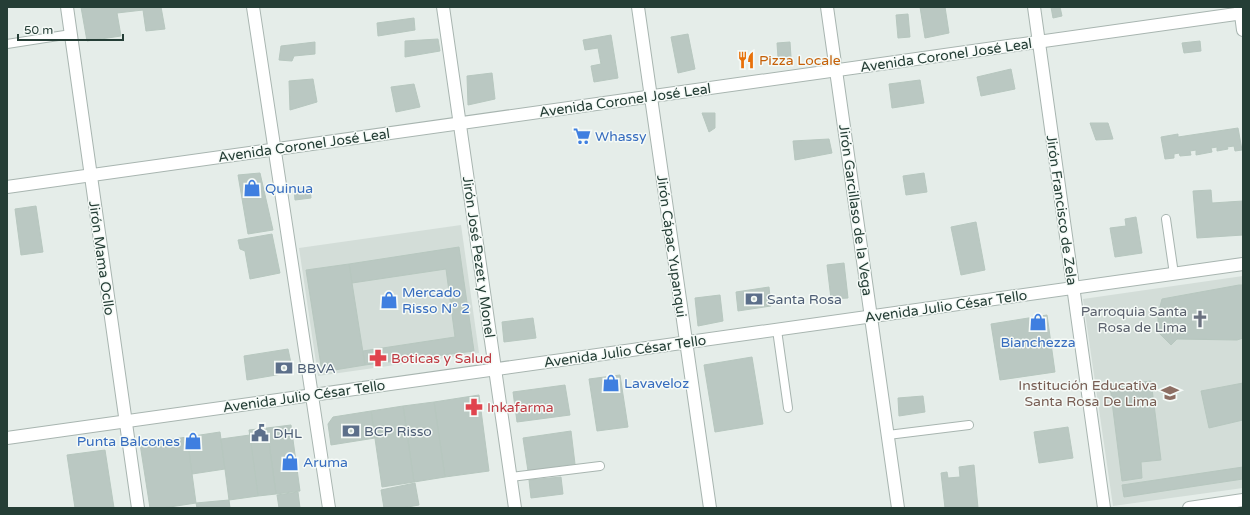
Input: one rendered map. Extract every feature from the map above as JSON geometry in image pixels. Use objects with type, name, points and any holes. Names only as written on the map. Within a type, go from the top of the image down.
[{"type":"street","name":"Jirón Mama Ocllo","points":[[67,7],[138,508]]},
{"type":"street","points":[[253,7],[329,508]]},
{"type":"street","name":"Jirón José Pezet y Monel","points":[[443,7],[515,508]]},
{"type":"street","name":"Jirón Cápac Yupanqui","points":[[638,7],[710,508]]},
{"type":"street","name":"Jirón Garcillaso de la Vega","points":[[827,7],[898,508]]},
{"type":"street","name":"Jirón Francisco de Zela","points":[[1034,7],[1104,508]]},
{"type":"street","points":[[1241,11],[1243,30]]},
{"type":"street","name":"Avenida Coronel José Leal","points":[[7,187],[1038,42],[1241,11]]},
{"type":"street","name":"Avenida Julio César Tello","points":[[7,438],[1243,264]]},
{"type":"street","points":[[1189,508],[1243,500]]},
{"type":"lane","points":[[7,44],[71,34]]},
{"type":"lane","points":[[1166,219],[1174,274]]},
{"type":"lane","points":[[777,330],[788,408]]},
{"type":"lane","points":[[888,436],[969,424]]},
{"type":"lane","points":[[511,477],[600,466]]},
{"type":"shaded area","name":"Mercado Risso N° 2","points":[[461,225],[479,353],[318,376],[299,248]]},
{"type":"shaded area","name":"Institución Educativa Santa Rosa De Lima","points":[[1243,276],[1243,488],[1113,506],[1083,299]]},
{"type":"building","points":[[81,7],[161,7],[165,29],[146,31],[143,10],[117,13],[121,36],[87,41]]},
{"type":"building","points":[[920,7],[945,7],[949,33],[925,38]]},
{"type":"building","points":[[1051,7],[1060,7],[1062,16],[1053,18]]},
{"type":"building","points":[[908,14],[910,37],[898,38],[896,15]]},
{"type":"building","points":[[414,18],[415,30],[378,36],[377,23]]},
{"type":"building","points":[[688,34],[695,69],[678,73],[671,37]]},
{"type":"building","points":[[611,35],[618,78],[594,82],[591,66],[601,64],[598,48],[585,50],[583,40]]},
{"type":"building","points":[[438,39],[440,51],[405,57],[405,41]]},
{"type":"building","points":[[1200,41],[1201,51],[1184,53],[1182,43]]},
{"type":"building","points":[[315,42],[315,54],[294,56],[292,61],[279,60],[281,46]]},
{"type":"building","points":[[790,42],[791,57],[778,58],[777,43]]},
{"type":"building","points":[[1011,69],[1015,89],[981,96],[977,77]]},
{"type":"building","points":[[492,73],[495,99],[468,105],[467,76]]},
{"type":"building","points":[[313,79],[317,102],[290,110],[289,81]]},
{"type":"building","points":[[920,80],[924,103],[892,108],[889,84]]},
{"type":"building","points":[[414,84],[420,107],[396,112],[391,87]]},
{"type":"building","points":[[702,113],[715,113],[715,128],[709,132]]},
{"type":"building","points":[[1090,123],[1108,123],[1113,139],[1096,140]]},
{"type":"building","points":[[1238,128],[1242,150],[1235,151],[1234,146],[1217,151],[1217,147],[1211,148],[1212,152],[1196,155],[1196,150],[1190,151],[1191,155],[1180,156],[1179,153],[1174,154],[1174,158],[1165,159],[1161,137],[1178,134],[1178,137]]},
{"type":"building","points":[[829,139],[832,153],[795,160],[793,141]]},
{"type":"building","points":[[260,173],[273,230],[248,234],[238,175]]},
{"type":"building","points":[[924,173],[927,192],[906,195],[903,176]]},
{"type":"building","points":[[310,186],[311,198],[295,200],[294,188]]},
{"type":"building","points":[[1211,190],[1212,203],[1243,201],[1243,235],[1197,238],[1193,191]]},
{"type":"building","points":[[36,206],[43,252],[21,255],[15,209]]},
{"type":"building","points":[[1136,217],[1142,253],[1115,257],[1110,228],[1126,226],[1125,219]]},
{"type":"building","points":[[976,222],[985,270],[961,275],[951,227]]},
{"type":"building","points":[[272,234],[280,273],[250,279],[245,251],[240,249],[238,240]]},
{"type":"building","points":[[459,247],[474,351],[365,365],[363,351],[455,337],[446,269],[352,283],[349,264]]},
{"type":"building","points":[[844,263],[848,298],[831,299],[827,265]]},
{"type":"building","points":[[349,264],[365,365],[322,372],[306,270]]},
{"type":"building","name":"Parroquia Santa Rosa de Lima","points":[[1243,285],[1243,338],[1237,340],[1177,339],[1171,345],[1158,332],[1158,314],[1162,299]]},
{"type":"building","name":"Santa Rosa","points":[[769,287],[771,306],[738,311],[736,292]]},
{"type":"building","points":[[720,295],[723,321],[698,326],[695,298]]},
{"type":"building","points":[[1047,315],[1055,372],[1000,380],[991,324]]},
{"type":"building","points":[[533,318],[536,338],[504,342],[502,322]]},
{"type":"building","points":[[288,349],[292,368],[288,373],[247,380],[244,356]]},
{"type":"building","points":[[752,357],[763,424],[715,432],[704,365]]},
{"type":"building","points":[[620,375],[628,427],[597,431],[589,379]]},
{"type":"building","points":[[1151,381],[1161,460],[1141,462],[1142,478],[1122,481],[1110,386]]},
{"type":"building","points":[[1243,383],[1243,420],[1209,428],[1201,391]]},
{"type":"building","points":[[565,385],[570,415],[517,422],[513,392]]},
{"type":"building","points":[[479,395],[489,471],[445,477],[434,402]]},
{"type":"building","points":[[923,396],[925,412],[899,416],[898,398]]},
{"type":"building","points":[[434,402],[445,477],[414,482],[403,406]]},
{"type":"building","points":[[403,406],[414,482],[382,487],[371,411]]},
{"type":"building","name":"BCP Risso","points":[[371,411],[375,438],[331,445],[328,424],[333,417]]},
{"type":"building","points":[[291,425],[300,491],[276,494],[267,428]]},
{"type":"building","points":[[1068,427],[1073,458],[1039,463],[1034,432]]},
{"type":"building","points":[[267,428],[276,494],[258,496],[249,430]]},
{"type":"building","points":[[571,431],[575,464],[528,471],[523,438]]},
{"type":"building","points":[[220,432],[225,469],[192,474],[187,437]]},
{"type":"building","points":[[250,435],[258,496],[229,500],[221,439]]},
{"type":"building","points":[[187,437],[196,503],[163,508],[150,508],[140,444]]},
{"type":"building","points":[[105,450],[114,508],[75,508],[67,455]]},
{"type":"building","points":[[974,465],[978,508],[945,508],[941,473],[947,472],[948,478],[960,477],[959,467]]},
{"type":"building","points":[[1243,467],[1243,479],[1124,497],[1122,485]]},
{"type":"building","points":[[561,477],[563,494],[531,498],[529,480]]},
{"type":"building","points":[[415,483],[419,505],[402,508],[384,508],[381,490]]},
{"type":"building","points":[[298,492],[300,508],[279,508],[277,495]]},
{"type":"building","points":[[229,500],[230,508],[197,508],[196,503]]},
{"type":"place","name":"Pizza Locale","points":[[746,60]]},
{"type":"place","name":"Whassy","points":[[582,136]]},
{"type":"place","name":"Quinua","points":[[252,188]]},
{"type":"place","name":"Santa Rosa","points":[[754,299]]},
{"type":"place","name":"Mercado Risso N° 2","points":[[389,300]]},
{"type":"place","name":"Parroquia Santa Rosa de Lima","points":[[1200,319]]},
{"type":"place","name":"Bianchezza","points":[[1038,322]]},
{"type":"place","name":"Boticas y Salud","points":[[378,358]]},
{"type":"place","name":"BBVA","points":[[284,368]]},
{"type":"place","name":"Lavaveloz","points":[[611,383]]},
{"type":"place","name":"Institución Educativa Santa Rosa De Lima","points":[[1170,393]]},
{"type":"place","name":"Inkafarma","points":[[474,407]]},
{"type":"place","name":"BCP Risso","points":[[351,431]]},
{"type":"place","name":"DHL","points":[[260,433]]},
{"type":"place","name":"Punta Balcones","points":[[193,441]]},
{"type":"place","name":"Aruma","points":[[290,462]]}]
